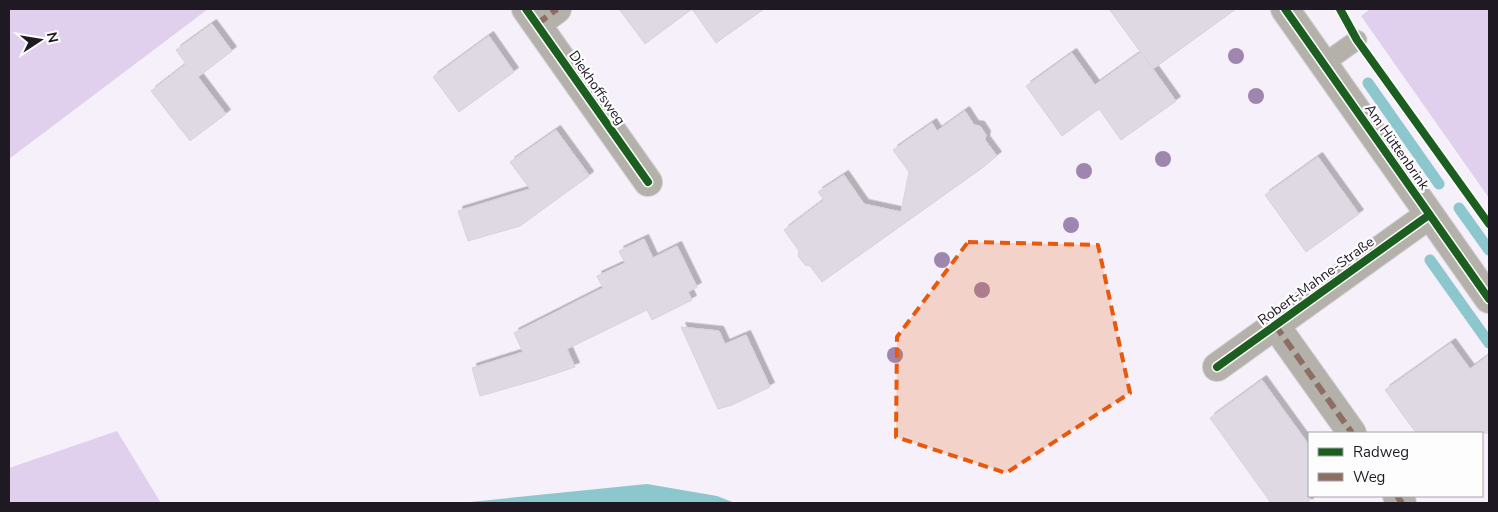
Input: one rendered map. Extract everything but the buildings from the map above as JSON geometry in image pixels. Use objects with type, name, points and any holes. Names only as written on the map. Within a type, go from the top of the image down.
[{"type":"street","name":"Am Hüttenbrink","points":[[1284,9],[1489,299]]},
{"type":"street","name":"Diekhoffsweg","points":[[540,14],[648,182]]},
{"type":"street","name":"Robert-Mahne-Straße","points":[[1217,367],[1429,215]]},
{"type":"street","name":"Robert-Mahne-Straße","points":[[1275,325],[1351,432]]},
{"type":"lane","points":[[1323,64],[1357,40]]},
{"type":"highlighted area","points":[[968,242],[1098,245],[1130,393],[1006,473],[896,437],[897,337]]},
{"type":"shaded area","points":[[9,9],[208,9],[9,159]]},
{"type":"shaded area","points":[[1370,9],[1489,9],[1489,198],[1361,16]]},
{"type":"shaded area","points":[[117,431],[161,503],[9,503],[9,468]]},
{"type":"water","points":[[647,484],[717,496],[735,503],[460,503]]},
{"type":"waterway","points":[[1368,83],[1439,184]]},
{"type":"waterway","points":[[1459,208],[1489,250]]},
{"type":"waterway","points":[[1430,260],[1489,343]]},
{"type":"marked path","points":[[537,24],[557,9]]},
{"type":"marked path","points":[[1275,325],[1351,432]]},
{"type":"marked path","points":[[1398,497],[1402,503]]},
{"type":"cycle path","points":[[526,9],[648,182]]},
{"type":"cycle path","points":[[1285,9],[1489,299]]},
{"type":"cycle path","points":[[1340,9],[1357,40],[1489,224]]},
{"type":"cycle path","points":[[1217,367],[1429,215]]}]
